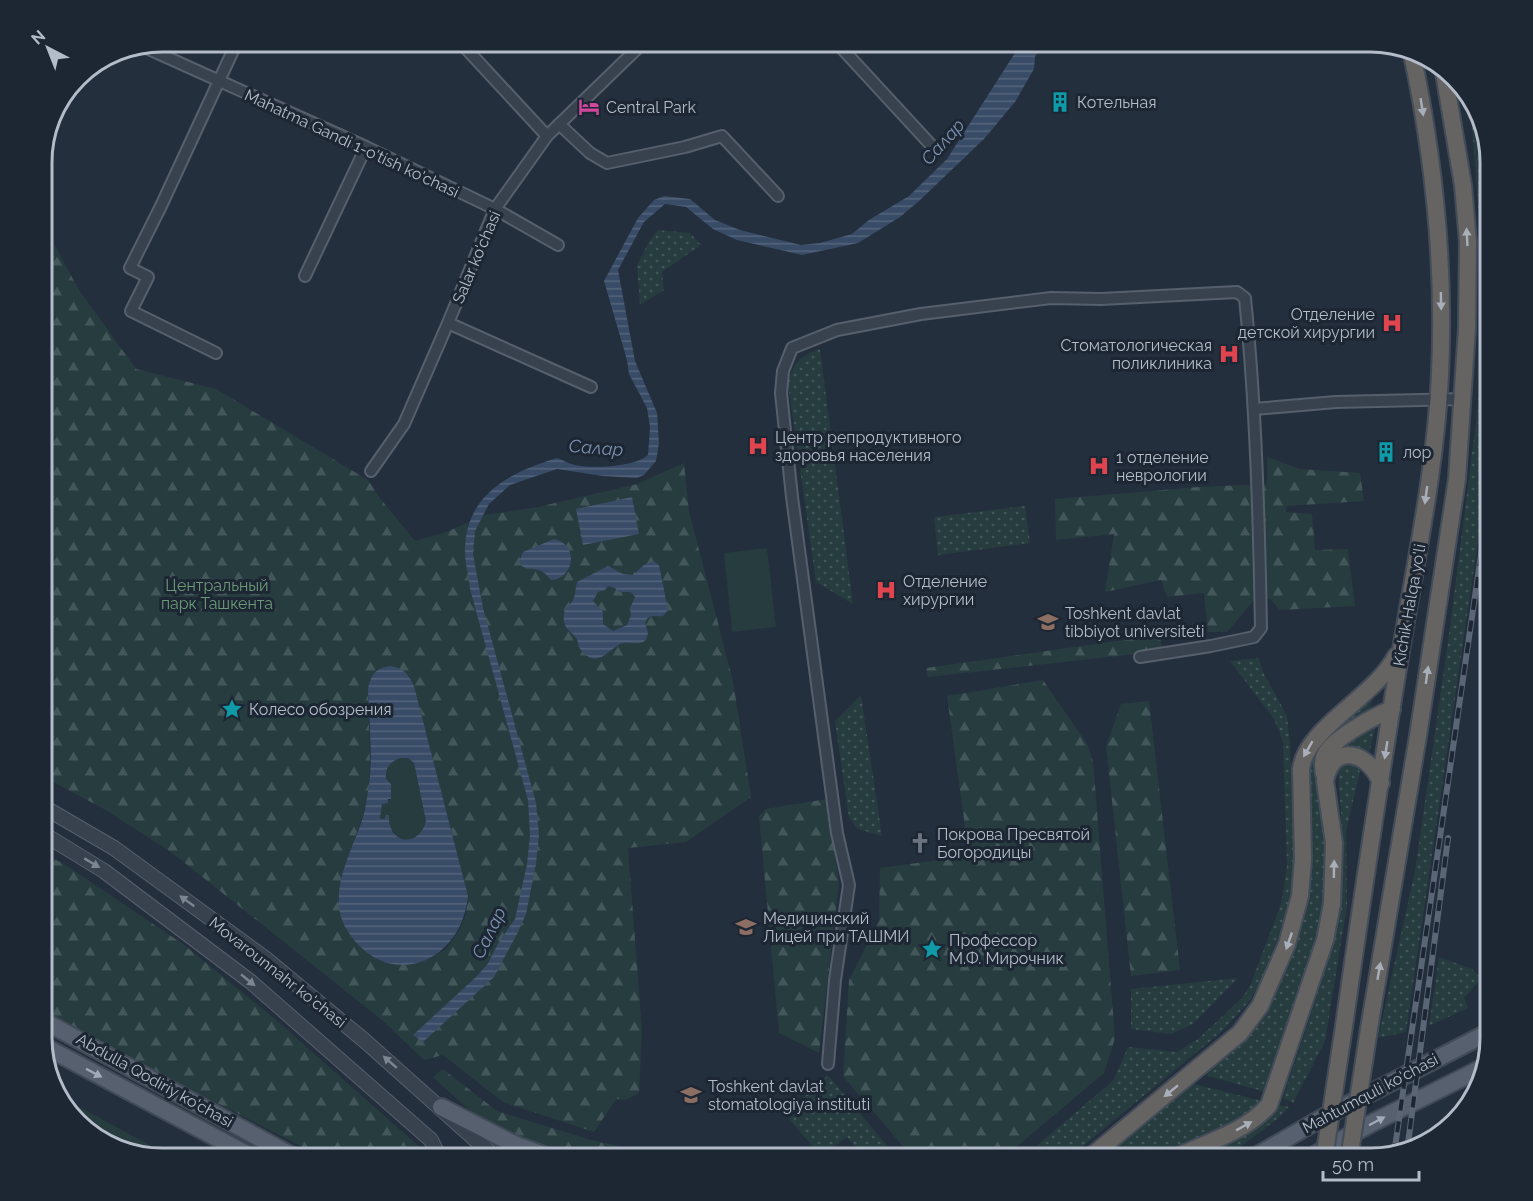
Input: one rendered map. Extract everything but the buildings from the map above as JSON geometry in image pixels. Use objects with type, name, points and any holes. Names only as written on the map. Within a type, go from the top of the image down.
[{"type":"highway","name":"Kichik Halqa yo'li","points":[[1326,1148],[1402,644],[1421,537],[1438,399],[1441,323],[1438,226],[1428,141],[1413,61]]},
{"type":"highway","name":"Kichik Halqa yo'li","points":[[1351,1148],[1418,736],[1457,479],[1467,318],[1468,242],[1463,185],[1446,83]]},
{"type":"highway","points":[[1101,1148],[1240,1033],[1260,1006],[1287,944],[1300,896],[1303,859],[1301,769],[1304,755],[1318,735],[1371,690],[1384,675],[1402,644]]},
{"type":"highway","points":[[1196,1148],[1245,1126],[1261,1114],[1272,1099],[1325,940],[1332,904],[1334,843],[1323,761],[1329,749],[1366,720],[1392,709]]},
{"type":"highway","points":[[1325,781],[1331,765],[1338,758],[1349,754],[1365,759],[1381,783]]},
{"type":"main road","name":"Abdulla Qodiriy ko'chasi","points":[[53,1026],[276,1148]]},
{"type":"main road","name":"Mahtumquli ko'chasi","points":[[1270,1148],[1332,1112],[1480,1037]]},
{"type":"main road","name":"Abdulla Qodiriy ko'chasi","points":[[54,1051],[235,1148]]},
{"type":"main road","name":"Mahtumquli ko'chasi","points":[[1327,1148],[1476,1071]]},
{"type":"main road","points":[[441,1107],[524,1148]]},
{"type":"street","points":[[846,52],[931,145]]},
{"type":"street","name":"Mahatma Gandi 1-o'tish ko'chasi","points":[[157,53],[366,147],[495,209],[558,245]]},
{"type":"street","points":[[216,353],[131,310],[148,277],[130,268],[232,53]]},
{"type":"street","points":[[470,53],[547,136]]},
{"type":"street","name":"Salar ko'chasi","points":[[371,471],[404,424],[495,209],[547,136],[633,53]]},
{"type":"street","points":[[559,124],[590,153],[607,163],[685,147],[722,136],[778,196]]},
{"type":"street","points":[[304,276],[366,147]]},
{"type":"street","points":[[828,1064],[835,980],[849,885],[837,833],[792,497],[781,393],[783,371],[792,348],[837,330],[921,314],[1052,298],[1101,299],[1237,292],[1245,298],[1258,478],[1262,628],[1254,637],[1140,657]]},
{"type":"street","points":[[448,323],[591,387]]},
{"type":"street","points":[[1254,409],[1325,403],[1463,399]]},
{"type":"street","name":"Movarounnahr ko'chasi","points":[[53,812],[114,848],[266,959],[415,1084],[485,1148]]},
{"type":"street","name":"Movarounnahr ko'chasi","points":[[53,840],[104,871],[242,975],[392,1105],[431,1140],[435,1148]]},
{"type":"green space","points":[[1470,116],[1475,127],[1480,155],[1480,234]]},
{"type":"green space","points":[[658,230],[690,233],[701,245],[662,272],[664,290],[640,305],[637,265]]},
{"type":"green space","name":"Центральный парк Ташкента","points":[[53,242],[79,290],[136,369],[216,389],[368,480],[415,541],[446,532],[485,515],[538,507],[637,484],[684,463],[689,511],[733,681],[751,797],[686,842],[628,848],[642,1030],[639,1093],[625,1100],[616,1099],[594,1132],[503,1102],[443,1055],[424,1060],[382,1020],[171,852],[104,809],[53,782]],"holes":[[[409,675],[414,686],[468,896],[466,914],[460,929],[446,949],[429,959],[394,963],[381,961],[368,954],[338,897],[343,871],[363,815],[369,788],[368,690],[370,679]]]},
{"type":"green space","points":[[820,349],[853,604],[816,582],[788,384],[798,361]]},
{"type":"green space","points":[[1480,373],[1480,528],[1406,1032],[1378,1038],[1415,871],[1449,635],[1477,414]]},
{"type":"green space","points":[[1267,457],[1300,469],[1360,473],[1364,501],[1286,506],[1286,512],[1312,514],[1315,550],[1348,549],[1355,606],[1280,610],[1270,599],[1255,599],[1227,632],[1208,632],[1204,593],[1167,597],[1161,580],[1105,592],[1114,534],[1056,540],[1055,499],[1198,487],[1267,484]]},
{"type":"green space","points":[[1025,506],[1030,543],[938,555],[934,517]]},
{"type":"green space","points":[[767,548],[776,627],[732,632],[724,553]]},
{"type":"green space","points":[[1160,635],[1162,651],[928,677],[926,668]]},
{"type":"green space","points":[[1259,658],[1263,672],[1287,716],[1290,742],[1293,886],[1288,908],[1265,975],[1248,1003],[1220,1033],[1080,1148],[1034,1148],[1114,1079],[1128,1047],[1177,1052],[1198,1039],[1241,999],[1250,986],[1281,904],[1287,866],[1283,742],[1274,719],[1230,661]]},
{"type":"green space","points":[[1043,680],[1087,744],[1093,761],[1115,1038],[1104,1073],[1015,1148],[905,1148],[843,1076],[849,980],[879,921],[880,868],[969,856],[947,696]]},
{"type":"green space","points":[[861,695],[882,836],[858,829],[849,818],[835,721]]},
{"type":"green space","points":[[1372,699],[1371,707],[1335,732],[1315,757],[1313,767],[1327,842],[1323,916],[1266,1092],[1205,1075],[1240,1044],[1263,1018],[1289,960],[1308,760],[1321,742]]},
{"type":"green space","points":[[1149,701],[1180,970],[1131,976],[1106,746],[1121,704]]},
{"type":"green space","points":[[1377,722],[1369,753],[1358,747],[1346,745]]},
{"type":"green space","points":[[408,758],[414,763],[426,821],[418,836],[406,840],[394,833],[385,819],[380,819],[382,804],[391,799],[391,784],[386,779],[387,769],[393,761]]},
{"type":"green space","points":[[1349,763],[1357,766],[1360,772],[1346,831],[1347,906],[1325,1041],[1293,1103],[1283,1098],[1315,1003],[1335,930],[1343,855],[1338,772],[1342,765]]},
{"type":"green space","points":[[827,799],[839,883],[819,1053],[779,1033],[759,816],[766,809]]},
{"type":"green space","points":[[53,858],[183,944],[275,1019],[421,1148],[305,1148],[53,1019]]},
{"type":"green space","points":[[1439,957],[1472,969],[1480,976],[1480,980],[1464,998],[1468,1008],[1429,1026]]},
{"type":"green space","points":[[1238,978],[1193,1024],[1171,1034],[1131,1029],[1131,989]]},
{"type":"green space","points":[[443,1069],[497,1111],[591,1140],[627,1148],[553,1148],[519,1138],[490,1124],[468,1109],[433,1077]]},
{"type":"green space","points":[[828,1075],[889,1148],[856,1148],[847,1137],[832,1148],[814,1148],[789,1119],[804,1106],[800,1101]]},
{"type":"green space","points":[[1190,1083],[1262,1101],[1245,1120],[1179,1148],[1112,1148]]},
{"type":"green space","points":[[74,1104],[155,1148],[127,1143],[107,1134],[95,1126]]},
{"type":"green space","points":[[1278,1105],[1289,1107],[1276,1120],[1239,1148],[1210,1148],[1247,1132]]},
{"type":"water","name":"Салар","points":[[1015,52],[1037,52],[1034,69],[1015,102],[984,139],[900,217],[858,243],[802,255],[737,240],[713,229],[686,207],[665,204],[644,222],[618,270],[635,361],[657,413],[659,443],[656,461],[644,475],[637,478],[603,476],[557,469],[510,485],[489,504],[475,531],[473,554],[483,608],[536,803],[539,835],[526,914],[494,977],[423,1042],[413,1035],[487,965],[515,919],[527,864],[530,835],[528,800],[470,589],[465,557],[467,532],[481,501],[493,489],[522,471],[557,458],[575,465],[602,467],[634,462],[648,455],[650,427],[647,408],[629,374],[604,281],[638,218],[654,200],[664,196],[690,199],[715,220],[740,230],[801,245],[820,243],[852,234],[869,220],[909,196],[947,159]]},
{"type":"water","points":[[632,497],[639,534],[583,545],[576,509]]},
{"type":"water","points":[[554,539],[562,542],[571,554],[569,568],[565,574],[551,580],[543,572],[521,565],[519,562],[523,552]]},
{"type":"water","points":[[653,561],[659,565],[668,610],[663,616],[648,618],[645,623],[648,633],[646,640],[639,643],[620,644],[597,659],[587,656],[580,648],[577,639],[565,626],[564,619],[565,610],[574,598],[577,582],[608,566],[623,574],[633,575],[644,565]],"holes":[[[608,586],[615,588],[618,592],[631,592],[635,597],[627,625],[613,631],[603,624],[603,612],[593,601],[598,592],[605,590]]]},
{"type":"water","points":[[390,666],[407,674],[414,686],[468,896],[462,920],[451,940],[437,954],[419,963],[400,965],[381,961],[363,949],[347,930],[341,917],[339,902],[339,888],[363,817],[369,786],[371,750],[369,685],[374,674]],"holes":[[[408,758],[414,763],[426,821],[417,836],[404,839],[393,832],[389,815],[386,815],[385,819],[380,819],[382,804],[388,803],[388,799],[391,799],[391,784],[386,779],[387,769],[396,760]]]},
{"type":"railway","points":[[1395,1145],[1480,562]]},
{"type":"railway","points":[[1408,1142],[1448,838]]},
{"type":"place","name":"Котельная","points":[[1060,102]]},
{"type":"place","name":"Central Park","points":[[589,107]]},
{"type":"place","name":"Отделение детской хирургии","points":[[1392,323]]},
{"type":"place","name":"Стоматологическая поликлиника","points":[[1229,354]]},
{"type":"place","name":"Центр репродуктивного здоровья населения","points":[[758,446]]},
{"type":"place","name":"лор","points":[[1386,452]]},
{"type":"place","name":"1 отделение неврологии","points":[[1099,466]]},
{"type":"place","name":"Отделение хирургии","points":[[886,590]]},
{"type":"place","name":"Toshkent davlat tibbiyot universiteti","points":[[1048,622]]},
{"type":"place","name":"Колесо обозрения","points":[[232,709]]},
{"type":"place","name":"Покрова Пресвятой Богородицы","points":[[920,843]]},
{"type":"place","name":"Медицинский Лицей при ТАШМИ","points":[[746,927]]},
{"type":"place","name":"Профессор М.Ф. Мирочник","points":[[932,949]]},
{"type":"place","name":"Toshkent davlat stomatologiya instituti","points":[[691,1095]]}]
